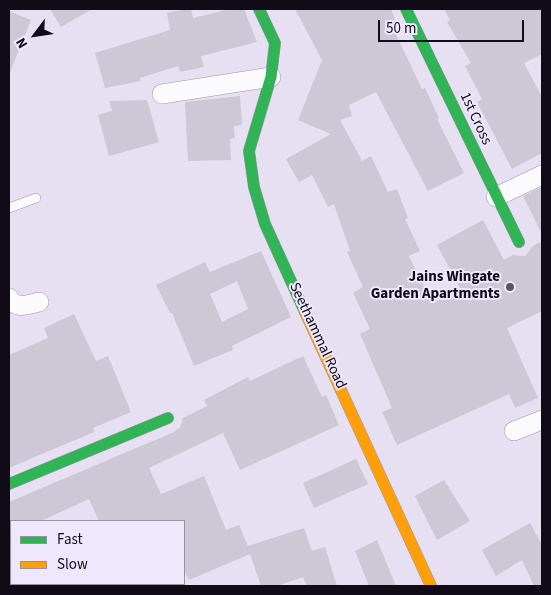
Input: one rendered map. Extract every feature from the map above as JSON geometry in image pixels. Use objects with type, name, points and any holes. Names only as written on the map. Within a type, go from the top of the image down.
[{"type":"street","name":"Seethammal Road","points":[[259,9],[274,43],[271,77],[249,151],[254,187],[266,224],[431,586]]},
{"type":"street","name":"1st Cross","points":[[406,9],[519,242]]},
{"type":"street","points":[[162,94],[271,77]]},
{"type":"street","points":[[496,197],[542,175]]},
{"type":"street","points":[[9,298],[15,305],[22,306],[39,302]]},
{"type":"street","points":[[9,484],[168,418]]},
{"type":"street","points":[[514,431],[542,420]]},
{"type":"lane","points":[[9,208],[36,198]]},
{"type":"building","points":[[50,9],[92,9],[61,27]]},
{"type":"building","points":[[191,9],[193,18],[230,9],[244,9],[257,42],[201,56],[204,67],[180,72],[178,66],[140,78],[141,81],[105,88],[95,53],[170,30],[167,13]]},
{"type":"building","points":[[295,9],[391,9],[397,26],[393,28],[422,89],[425,88],[439,118],[437,119],[464,173],[428,191],[376,92],[349,105],[352,116],[340,120],[362,161],[371,156],[388,192],[397,189],[408,218],[405,219],[420,251],[409,256],[432,303],[461,290],[437,245],[483,220],[504,260],[513,255],[525,256],[533,246],[542,241],[542,311],[507,328],[538,398],[515,408],[509,394],[397,445],[382,412],[392,408],[360,334],[370,329],[353,293],[363,287],[347,252],[350,251],[334,204],[328,207],[312,175],[299,182],[286,159],[331,134],[298,120],[322,60]]},
{"type":"building","points":[[444,9],[542,9],[542,54],[524,63],[542,97],[542,153],[512,169],[477,102],[482,99],[465,66],[471,63],[447,22],[450,20]]},
{"type":"building","points":[[9,11],[31,20],[10,72],[9,72]]},
{"type":"building","points":[[240,96],[242,123],[241,125],[234,126],[235,138],[230,139],[231,160],[188,161],[185,102]]},
{"type":"building","points":[[147,100],[159,142],[109,156],[98,115],[112,111],[109,101]]},
{"type":"building","points":[[542,187],[542,234],[523,196]]},
{"type":"building","points":[[261,251],[291,317],[232,346],[233,350],[194,366],[172,313],[170,313],[156,285],[205,262],[210,272]],"holes":[[[237,281],[248,309],[222,322],[210,294]]]},
{"type":"building","points":[[74,314],[96,361],[108,356],[131,412],[93,428],[94,432],[9,468],[9,355],[48,338],[44,328]]},
{"type":"building","points":[[303,356],[322,397],[326,395],[339,425],[240,470],[223,433],[149,468],[161,494],[204,476],[226,530],[239,525],[248,546],[304,528],[312,551],[325,547],[337,586],[307,586],[303,577],[277,586],[261,586],[250,554],[189,580],[185,571],[185,520],[99,520],[89,499],[43,520],[9,521],[9,502],[174,432],[180,427],[183,418],[207,406],[204,400],[248,377],[250,381]]},
{"type":"building","points":[[356,459],[368,484],[314,508],[303,483]]},
{"type":"building","points":[[444,480],[470,521],[437,540],[415,496]]},
{"type":"building","points":[[530,523],[542,545],[542,586],[534,586],[522,560],[496,576],[482,550]]},
{"type":"building","points":[[377,540],[396,586],[369,586],[355,551]]},
{"type":"traffic: fast","points":[[259,9],[275,43],[271,77],[249,151],[254,187],[265,224],[305,312]]},
{"type":"traffic: fast","points":[[406,9],[519,242]]},
{"type":"traffic: fast","points":[[9,484],[168,418]]},
{"type":"traffic: slow","points":[[305,312],[431,586]]},
{"type":"place","name":"Jains Wingate Garden Apartments","points":[[510,287]]}]
